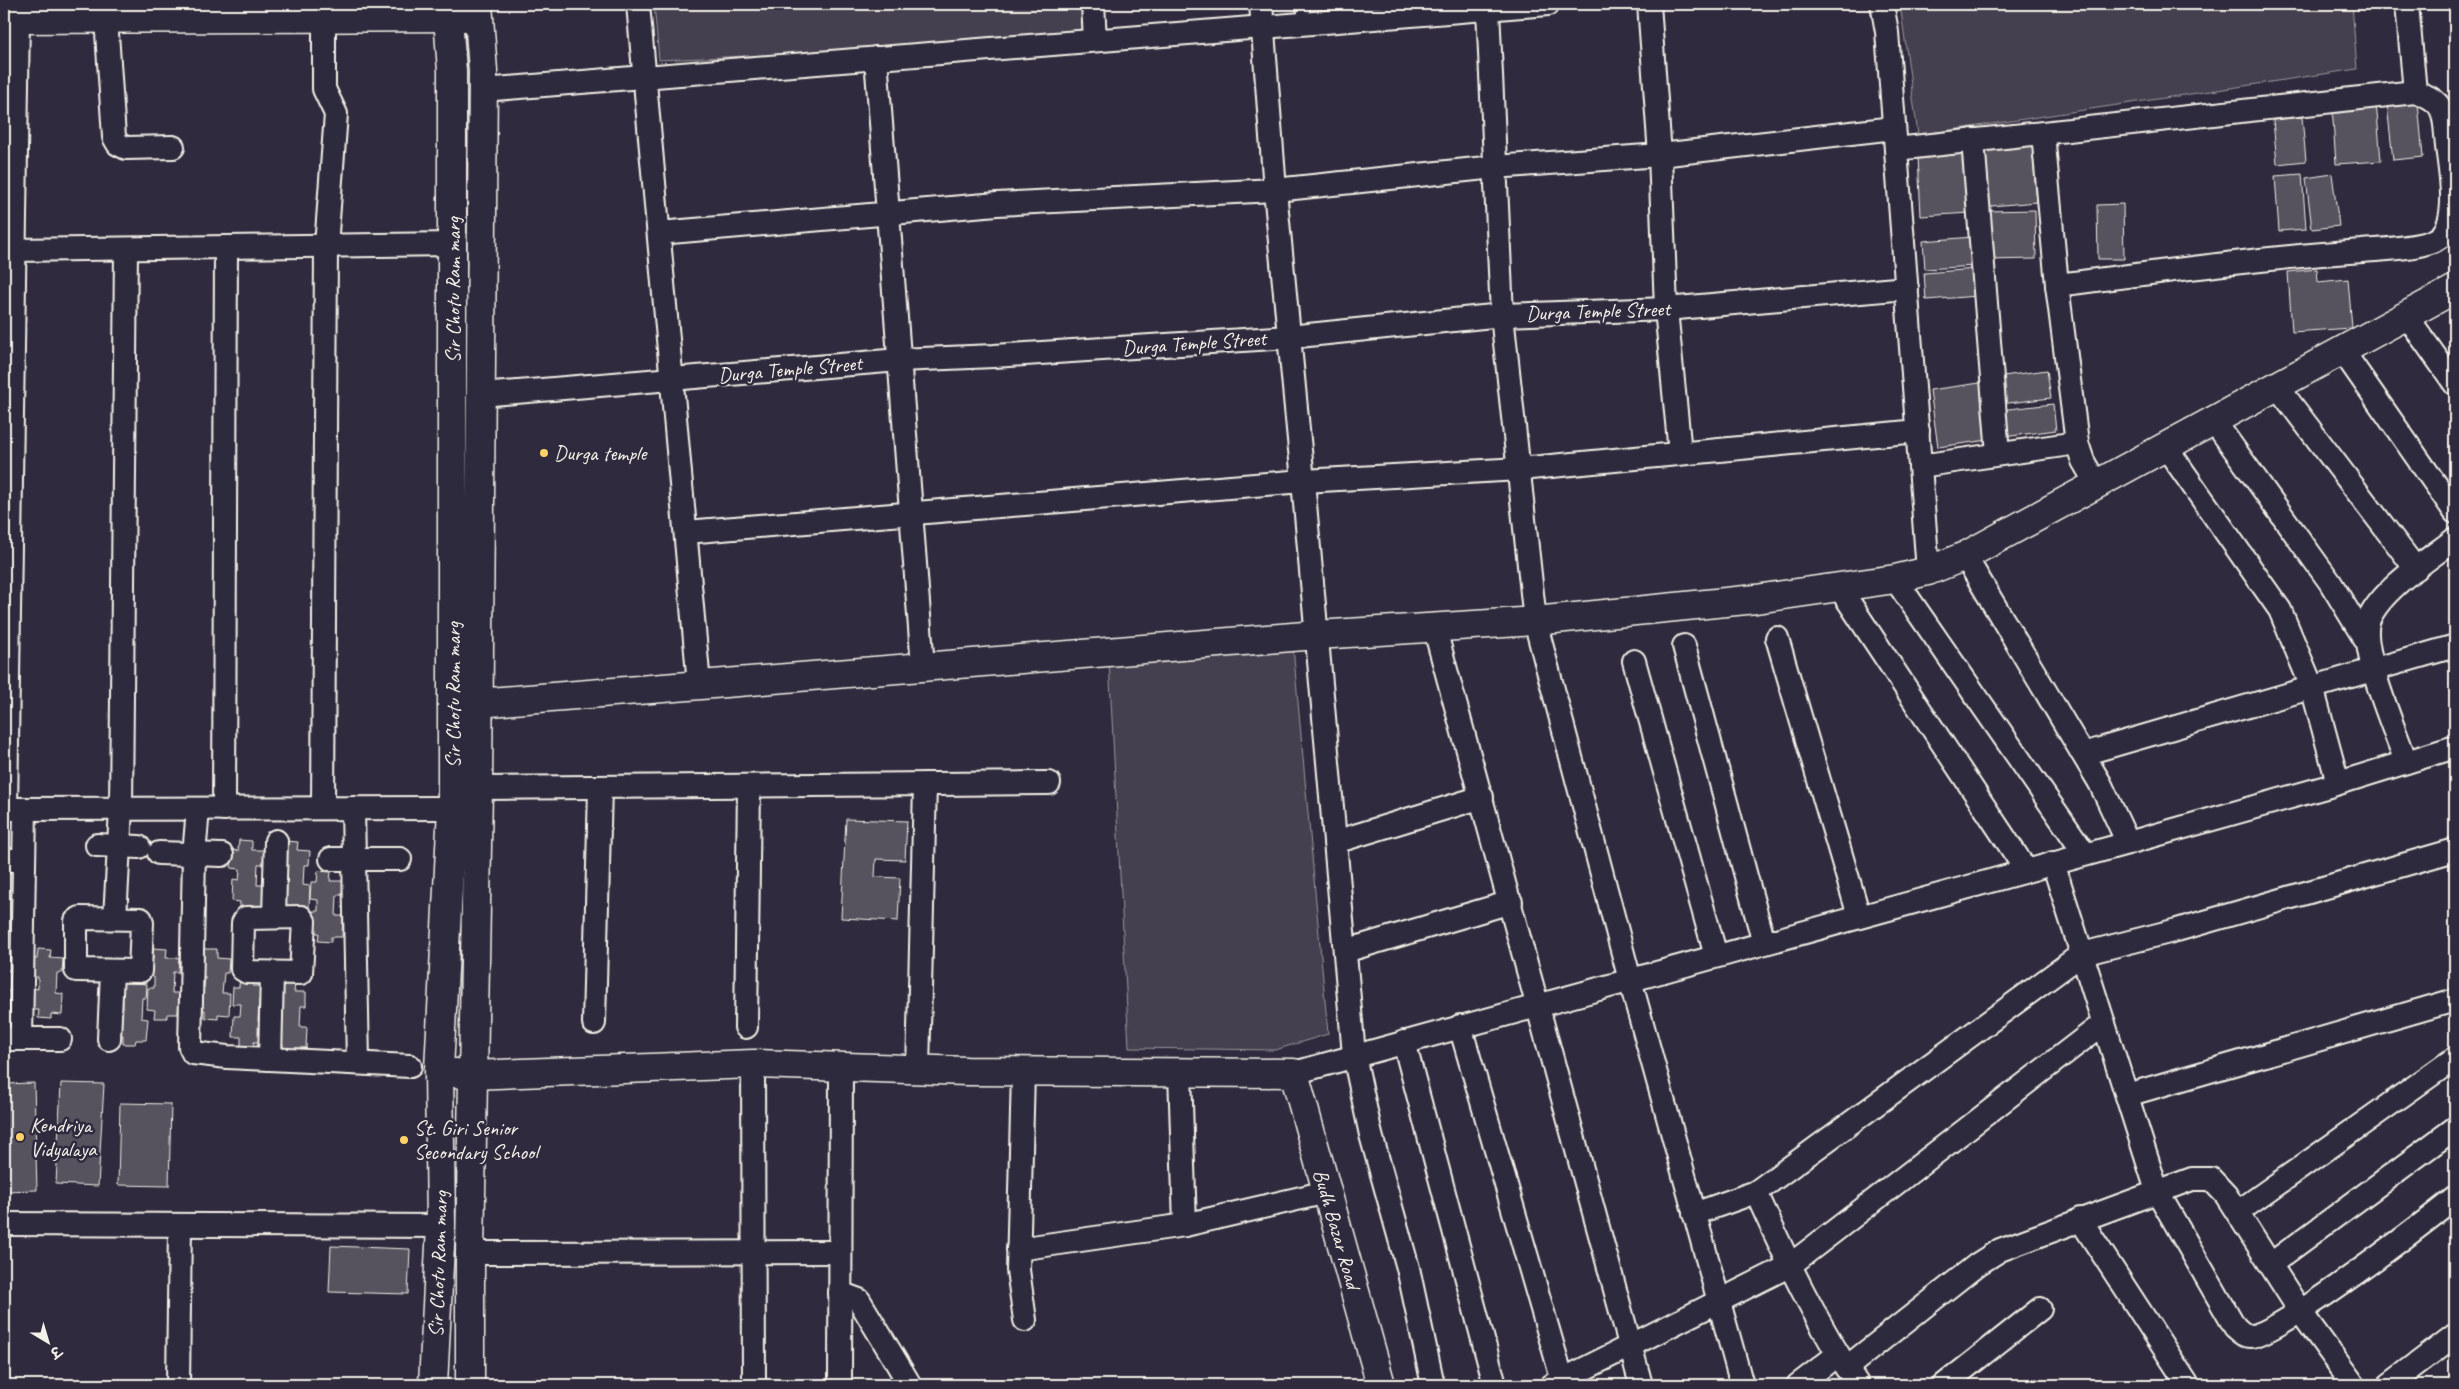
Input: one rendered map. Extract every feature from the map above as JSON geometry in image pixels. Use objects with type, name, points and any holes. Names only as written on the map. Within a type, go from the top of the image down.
[{"type":"street","points":[[638,4],[700,685]]},
{"type":"street","points":[[1093,4],[1095,40]]},
{"type":"street","points":[[1261,4],[1275,190],[1354,1056],[1371,1135],[1408,1268],[1433,1385]]},
{"type":"street","points":[[483,90],[1263,26],[1304,13],[1488,9],[1548,4]]},
{"type":"street","points":[[1649,4],[1660,155],[1666,310],[1680,453]]},
{"type":"street","points":[[1882,4],[1888,32],[1928,571]]},
{"type":"street","points":[[2407,4],[2415,92]]},
{"type":"street","points":[[1488,9],[1502,315],[1535,621],[1630,980],[1742,1385]]},
{"type":"street","points":[[60,1039],[12,1039],[14,860],[11,809],[7,512],[8,390],[14,250],[11,18],[324,17],[447,10],[479,11]]},
{"type":"street","name":"Sir Chotu Ram marg","points":[[433,1385],[441,1226],[439,1070],[452,808],[452,71],[447,10]]},
{"type":"street","name":"Sir Chotu Ram marg","points":[[470,1385],[472,1075],[478,788],[483,90],[479,11]]},
{"type":"street","points":[[323,808],[326,246],[336,114],[324,89],[324,17]]},
{"type":"street","points":[[106,18],[114,137],[118,144],[126,148],[173,147]]},
{"type":"street","points":[[876,58],[923,667]]},
{"type":"street","points":[[659,233],[997,204],[1275,190],[1495,167],[1895,138],[1973,140],[2333,99],[2415,92],[2432,97],[2438,103],[2445,118],[2452,198],[2451,222],[2443,235],[2434,242],[2397,248],[2274,257],[2057,285]]},
{"type":"street","points":[[2043,133],[2057,285],[2077,443],[2083,461],[2097,485]]},
{"type":"street","points":[[1973,140],[1998,454]]},
{"type":"street","points":[[14,250],[453,244]]},
{"type":"street","points":[[224,809],[226,248]]},
{"type":"street","points":[[115,918],[139,848],[121,809],[126,249]]},
{"type":"street","name":"Durga Temple Street","points":[[481,394],[900,360],[994,356],[1288,337],[1502,315],[1666,310],[1907,288]]},
{"type":"street","points":[[478,703],[1317,635],[1535,621],[1756,599],[1894,579],[1928,571],[1965,556],[2455,289]]},
{"type":"street","points":[[2406,315],[2455,384]]},
{"type":"street","points":[[2342,350],[2455,512]]},
{"type":"street","points":[[2277,386],[2416,569]]},
{"type":"street","points":[[2214,421],[2330,582],[2366,641],[2406,762]]},
{"type":"street","points":[[686,532],[1303,481],[1520,469],[1918,431]]},
{"type":"street","points":[[1920,466],[2077,443]]},
{"type":"street","points":[[2166,447],[2280,610],[2312,686],[2338,783]]},
{"type":"street","points":[[2366,641],[2369,620],[2389,591],[2455,540]]},
{"type":"street","points":[[1965,556],[2100,783],[2128,843]]},
{"type":"street","points":[[1894,579],[2085,854]]},
{"type":"street","points":[[1839,587],[2026,870]]},
{"type":"street","points":[[1434,626],[1642,1385]]},
{"type":"street","points":[[1777,638],[1859,916]]},
{"type":"street","points":[[1684,646],[1764,942]]},
{"type":"street","points":[[2083,754],[2455,646]]},
{"type":"street","points":[[1634,661],[1716,956]]},
{"type":"street","points":[[439,1070],[472,1075],[753,1064],[1023,1072],[1294,1073],[2128,843],[2338,783],[2455,747]]},
{"type":"street","points":[[478,788],[1049,783]]},
{"type":"street","points":[[918,1070],[925,784]]},
{"type":"street","points":[[746,1026],[749,786]]},
{"type":"street","points":[[594,1023],[600,787]]},
{"type":"street","points":[[1335,842],[1482,797]]},
{"type":"street","points":[[198,808],[194,854],[191,1050],[195,1054],[410,1066]]},
{"type":"street","points":[[353,808],[358,1064]]},
{"type":"street","points":[[11,809],[452,808]]},
{"type":"street","points":[[274,918],[276,841]]},
{"type":"street","points":[[96,845],[222,855]]},
{"type":"street","points":[[1694,1214],[1756,1192],[2082,954],[2177,930],[2455,850]]},
{"type":"street","points":[[331,859],[400,859]]},
{"type":"street","points":[[2053,863],[2157,1191],[2235,1327],[2244,1335],[2252,1336],[2264,1332],[2300,1311],[2455,1198]]},
{"type":"street","points":[[1345,952],[1511,902]]},
{"type":"street","points":[[80,918],[139,918],[142,920],[141,968],[138,972],[112,971],[76,970],[76,921],[80,918]]},
{"type":"street","points":[[246,918],[274,918],[303,918],[303,970],[299,974],[246,972],[242,969],[243,923],[246,918]]},
{"type":"street","points":[[109,1039],[112,971]]},
{"type":"street","points":[[270,1059],[272,974]]},
{"type":"street","points":[[2127,1095],[2455,1000]]},
{"type":"street","points":[[1460,1026],[1559,1384],[1789,1266],[2104,1023]]},
{"type":"street","points":[[1404,1042],[1495,1385]]},
{"type":"street","points":[[2238,1212],[2455,1058]]},
{"type":"street","points":[[753,1064],[754,1385]]},
{"type":"street","points":[[840,1067],[840,1385]]},
{"type":"street","points":[[1023,1072],[1018,1270],[1025,1320]]},
{"type":"street","points":[[1180,1073],[1185,1224]]},
{"type":"street","name":"Budh Bazar Road","points":[[1294,1073],[1381,1385]]},
{"type":"street","points":[[2271,1264],[2455,1128]]},
{"type":"street","points":[[1798,1385],[1847,1369],[2000,1250],[2157,1191],[2192,1180],[2211,1179],[2238,1212],[2300,1311],[2354,1385]]},
{"type":"street","points":[[1018,1249],[1185,1224],[1327,1192]]},
{"type":"street","points":[[1756,1192],[1789,1266],[1847,1369]]},
{"type":"street","points":[[2080,1219],[2188,1385]]},
{"type":"street","points":[[4,1224],[441,1226]]},
{"type":"street","points":[[178,1385],[180,1225]]},
{"type":"street","points":[[470,1253],[840,1252]]},
{"type":"street","points":[[840,1293],[859,1300],[910,1385]]},
{"type":"street","points":[[1944,1385],[2040,1309]]},
{"type":"street","points":[[2389,1385],[2455,1335]]},
{"type":"shaded area","points":[[654,4],[1093,4],[1095,40],[659,60]]},
{"type":"shaded area","points":[[1900,4],[2352,4],[2357,69],[1918,135]]},
{"type":"shaded area","points":[[1293,647],[1328,1034],[1275,1050],[1129,1048],[1109,661]]},
{"type":"building","points":[[2376,102],[2381,161],[2336,164],[2332,106]]},
{"type":"building","points":[[2418,102],[2423,157],[2393,160],[2387,105]]},
{"type":"building","points":[[2302,117],[2306,161],[2277,164],[2273,120]]},
{"type":"building","points":[[2032,144],[2037,202],[1980,207],[1975,149]]},
{"type":"building","points":[[1967,154],[1970,213],[1921,216],[1918,157]]},
{"type":"building","points":[[2302,174],[2306,229],[2279,231],[2275,176]]},
{"type":"building","points":[[2332,174],[2339,226],[2312,229],[2306,178]]},
{"type":"building","points":[[2123,204],[2124,259],[2098,259],[2097,205]]},
{"type":"building","points":[[2035,210],[2036,259],[1987,260],[1987,211]]},
{"type":"building","points":[[1973,237],[1975,266],[1925,269],[1923,241]]},
{"type":"building","points":[[1976,269],[1978,296],[1926,300],[1924,273]]},
{"type":"building","points":[[2317,269],[2318,282],[2348,279],[2352,328],[2292,332],[2288,272]]},
{"type":"building","points":[[2047,370],[2051,398],[2000,404],[1996,377]]},
{"type":"building","points":[[1987,382],[1995,439],[1938,447],[1930,390]]},
{"type":"building","points":[[2053,404],[2056,430],[2004,437],[2000,410]]},
{"type":"building","points":[[846,819],[907,821],[905,860],[876,859],[875,877],[900,878],[898,921],[841,918]]},
{"type":"building","points":[[239,840],[252,841],[252,850],[264,850],[263,864],[258,864],[257,885],[264,885],[263,906],[252,905],[252,910],[240,910],[240,902],[232,901],[233,879],[239,880],[240,869],[231,868],[232,850],[238,851]]},
{"type":"building","points":[[285,841],[298,842],[297,850],[310,851],[309,865],[304,865],[303,885],[310,886],[309,907],[298,906],[285,910],[286,902],[278,902]]},
{"type":"building","points":[[318,871],[331,872],[330,881],[343,881],[342,895],[337,895],[336,916],[343,916],[342,937],[331,937],[331,942],[318,941],[319,933],[311,932],[312,911],[318,911],[318,900],[310,899],[311,882],[317,882]]},
{"type":"building","points":[[153,948],[167,949],[166,958],[179,958],[178,972],[173,972],[172,993],[179,993],[178,1014],[167,1014],[167,1018],[154,1018],[155,1010],[147,1009],[148,988],[154,988],[154,977],[146,976],[147,959],[153,959]]},
{"type":"building","points":[[38,949],[51,950],[50,958],[63,959],[62,973],[57,973],[56,993],[63,994],[62,1015],[51,1014],[51,1019],[38,1018],[39,1010],[31,1010],[33,988],[38,989],[38,977],[30,977],[31,959],[37,959]]},
{"type":"building","points":[[204,949],[217,949],[217,958],[229,959],[228,973],[224,973],[222,993],[230,993],[229,1015],[218,1014],[218,1019],[205,1018],[205,1010],[198,1010],[199,988],[204,988],[205,977],[197,977],[198,959],[204,959]]},
{"type":"building","points":[[4,956],[12,957],[11,971],[7,970],[5,991],[13,991],[11,1013],[4,1012]]},
{"type":"building","points":[[122,974],[135,975],[135,983],[147,984],[146,998],[142,998],[141,1018],[148,1019],[146,1040],[136,1040],[135,1044],[123,1044],[123,1035],[116,1035],[117,1013],[122,1014],[123,1002],[115,1002]]},
{"type":"building","points":[[240,976],[253,977],[253,986],[265,986],[264,1000],[259,1000],[258,1021],[265,1021],[264,1042],[254,1042],[253,1046],[241,1046],[241,1037],[233,1037],[234,1016],[240,1016],[241,1004],[232,1004],[233,987],[239,987]]},
{"type":"building","points":[[281,982],[295,983],[294,992],[306,992],[306,1006],[301,1006],[300,1027],[307,1027],[306,1048],[295,1048],[295,1052],[282,1052],[283,1044],[275,1043]]},
{"type":"building","name":"Kendriya Vidyalaya","points":[[34,1083],[37,1190],[4,1191],[4,1084]]},
{"type":"building","points":[[61,1083],[104,1084],[98,1186],[56,1184]]},
{"type":"building","points":[[120,1103],[171,1104],[169,1186],[118,1185]]},
{"type":"building","points":[[331,1246],[410,1249],[408,1294],[329,1292]]},
{"type":"place","name":"Durga temple","points":[[544,453]]},
{"type":"place","name":"Kendriya Vidyalaya","points":[[20,1137]]},
{"type":"place","name":"St. Giri Senior Secondary School","points":[[404,1140]]}]
